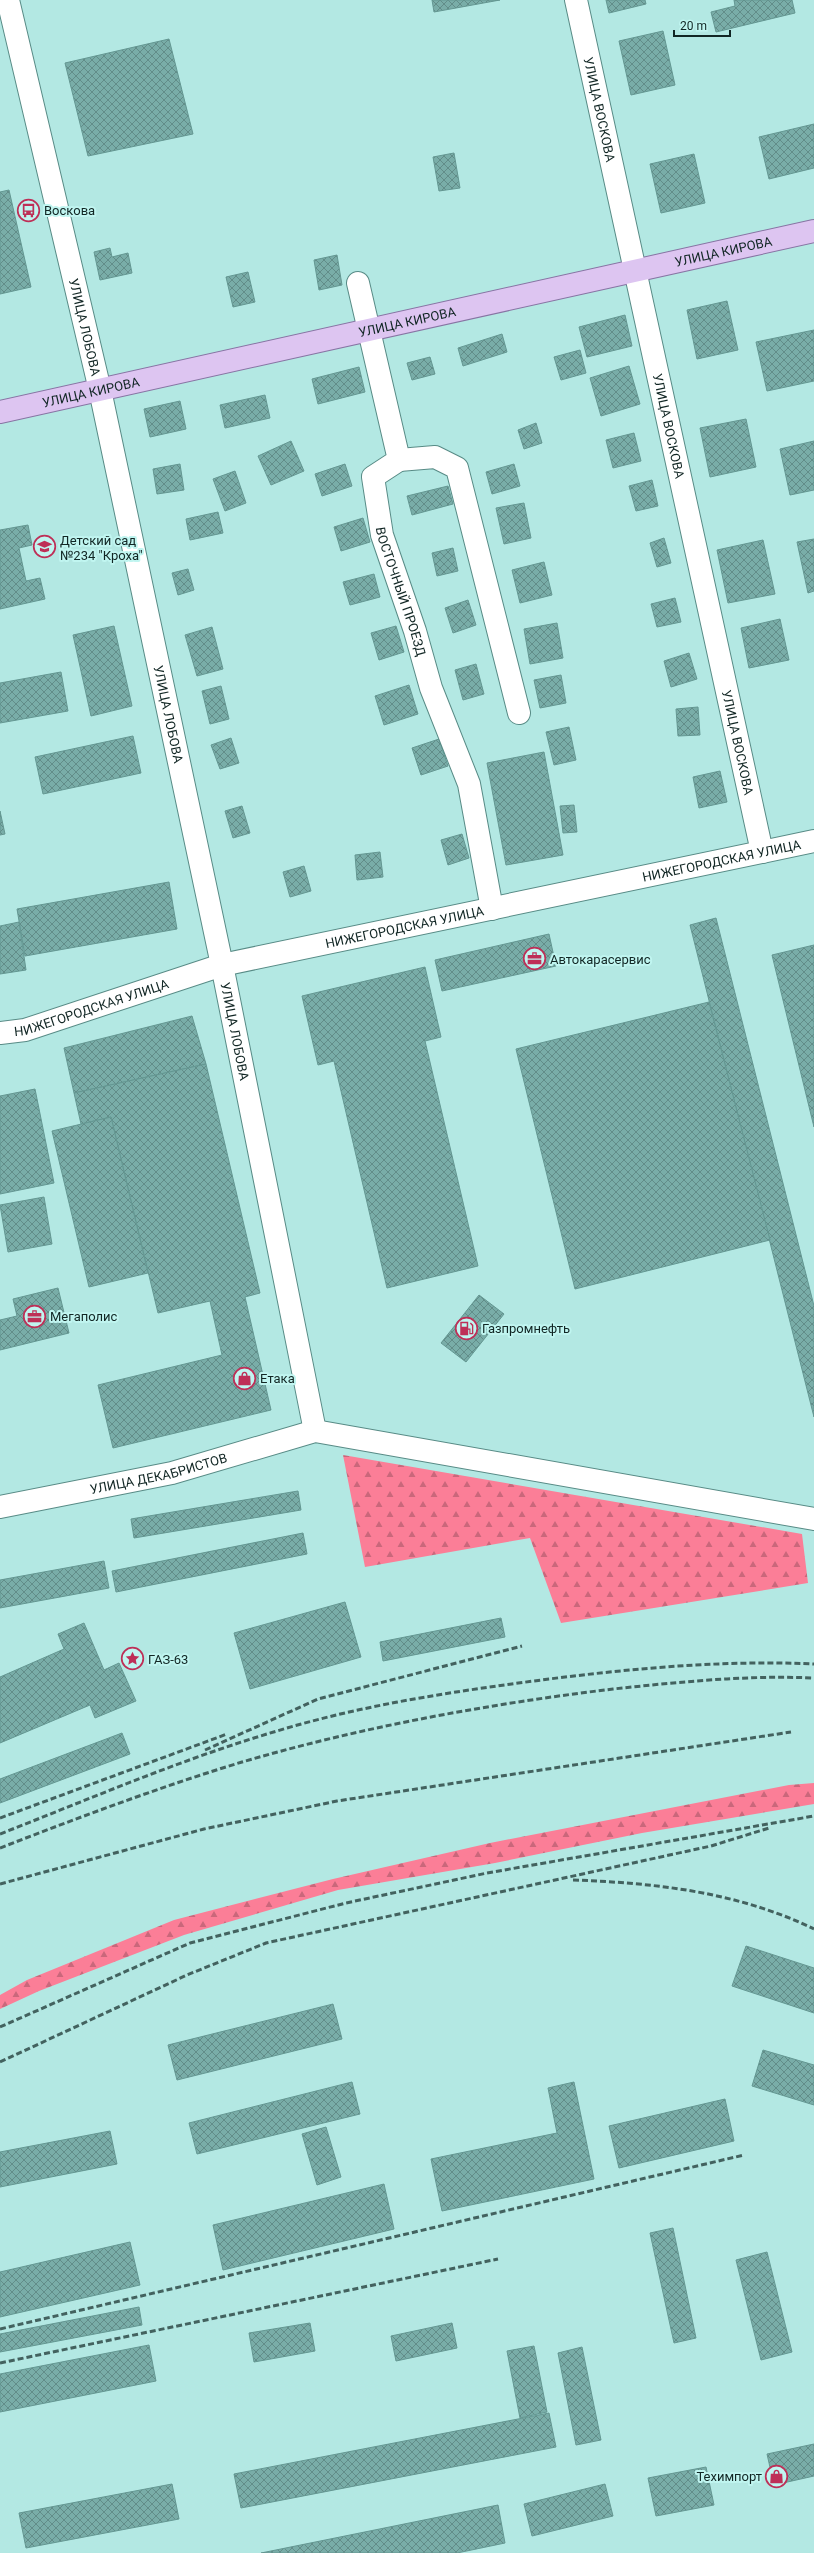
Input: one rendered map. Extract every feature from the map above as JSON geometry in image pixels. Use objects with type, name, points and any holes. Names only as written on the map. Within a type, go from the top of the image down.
[{"type":"main road","name":"УЛИЦА КИРОВА","points":[[0,412],[367,329],[814,231]]},
{"type":"street","name":"УЛИЦА ЛОБОВА","points":[[8,0],[7,33],[100,390],[222,965],[315,1431]]},
{"type":"street","name":"УЛИЦА ВОСКОВА","points":[[576,0],[762,852]]},
{"type":"street","points":[[358,283],[367,329],[399,460],[435,457],[457,468],[520,713]]},
{"type":"street","name":"ВОСТОЧНЫЙ ПРОЕЗД","points":[[399,460],[373,477],[382,535],[415,630],[431,688],[469,784],[492,909]]},
{"type":"street","name":"НИЖЕГОРОДСКАЯ УЛИЦА","points":[[0,1033],[25,1030],[222,965],[814,841]]},
{"type":"street","points":[[315,1431],[814,1519]]},
{"type":"street","name":"УЛИЦА ДЕКАБРИСТОВ","points":[[0,1507],[172,1473],[315,1431]]},
{"type":"green space","points":[[343,1455],[802,1534],[808,1583],[561,1623],[530,1538],[365,1567]]},
{"type":"green space","points":[[814,1783],[814,1804],[642,1833],[495,1863],[338,1890],[184,1935],[39,1991],[0,2009],[0,1995],[27,1980],[174,1920],[333,1879],[490,1843],[789,1785]]},
{"type":"building","points":[[432,0],[500,0],[434,12]]},
{"type":"building","points":[[606,0],[645,0],[646,4],[609,13]]},
{"type":"building","points":[[734,0],[792,0],[795,13],[716,32],[711,12],[735,6]]},
{"type":"building","points":[[663,31],[675,85],[631,95],[619,41]]},
{"type":"building","points":[[169,39],[193,134],[88,156],[65,63]]},
{"type":"building","points":[[814,124],[814,168],[769,179],[759,137]]},
{"type":"building","points":[[454,153],[460,188],[439,191],[433,157]]},
{"type":"building","points":[[694,154],[705,203],[661,213],[650,164]]},
{"type":"building","points":[[9,190],[31,287],[0,294],[0,192]]},
{"type":"building","points":[[110,248],[112,257],[128,253],[132,273],[100,280],[94,252]]},
{"type":"building","points":[[337,255],[342,285],[319,290],[314,260]]},
{"type":"building","points":[[248,272],[255,302],[233,307],[226,277]]},
{"type":"building","points":[[727,301],[738,350],[697,359],[687,310]]},
{"type":"building","points":[[625,315],[632,346],[587,357],[579,327]]},
{"type":"building","points":[[814,330],[814,381],[767,391],[756,342]]},
{"type":"building","points":[[502,334],[507,352],[463,366],[458,348]]},
{"type":"building","points":[[580,350],[586,373],[561,380],[554,357]]},
{"type":"building","points":[[430,357],[435,374],[412,380],[407,363]]},
{"type":"building","points":[[629,366],[640,404],[601,416],[590,378]]},
{"type":"building","points":[[359,367],[365,392],[318,404],[312,379]]},
{"type":"building","points":[[265,395],[270,418],[225,428],[220,405]]},
{"type":"building","points":[[180,401],[186,429],[150,437],[144,409]]},
{"type":"building","points":[[746,419],[756,467],[710,477],[700,428]]},
{"type":"building","points":[[536,423],[542,443],[524,449],[518,430]]},
{"type":"building","points":[[634,433],[641,461],[613,468],[606,440]]},
{"type":"building","points":[[291,441],[304,471],[271,485],[258,456]]},
{"type":"building","points":[[814,441],[814,490],[790,495],[780,449]]},
{"type":"building","points":[[180,464],[184,490],[157,494],[153,469]]},
{"type":"building","points":[[345,464],[352,486],[322,496],[315,474]]},
{"type":"building","points":[[514,464],[520,486],[492,494],[486,472]]},
{"type":"building","points":[[235,471],[246,503],[225,511],[213,479]]},
{"type":"building","points":[[652,480],[658,506],[636,511],[629,486]]},
{"type":"building","points":[[448,486],[453,504],[412,515],[407,496]]},
{"type":"building","points":[[524,503],[531,538],[504,544],[496,508]]},
{"type":"building","points":[[218,512],[223,533],[190,540],[186,519]]},
{"type":"building","points":[[363,518],[370,542],[341,551],[334,527]]},
{"type":"building","points":[[28,525],[32,545],[19,548],[26,581],[40,578],[45,599],[0,609],[0,530]]},
{"type":"building","points":[[664,538],[671,563],[657,567],[650,543]]},
{"type":"building","points":[[814,539],[814,591],[808,593],[797,542]]},
{"type":"building","points":[[763,540],[775,594],[728,603],[717,550]]},
{"type":"building","points":[[453,548],[458,571],[437,576],[432,553]]},
{"type":"building","points":[[544,562],[552,595],[520,603],[512,570]]},
{"type":"building","points":[[188,569],[194,590],[178,595],[172,573]]},
{"type":"building","points":[[374,574],[380,597],[350,605],[343,582]]},
{"type":"building","points":[[675,598],[681,622],[657,627],[651,604]]},
{"type":"building","points":[[468,600],[476,625],[453,633],[445,608]]},
{"type":"building","points":[[780,619],[789,660],[749,668],[741,628]]},
{"type":"building","points":[[557,623],[563,658],[530,664],[524,629]]},
{"type":"building","points":[[114,626],[132,706],[91,716],[73,635]]},
{"type":"building","points":[[396,626],[404,652],[379,660],[371,633]]},
{"type":"building","points":[[212,627],[223,669],[197,676],[185,635]]},
{"type":"building","points":[[689,653],[697,679],[671,687],[664,661]]},
{"type":"building","points":[[476,664],[484,694],[463,700],[455,670]]},
{"type":"building","points":[[61,672],[68,711],[0,723],[0,683]]},
{"type":"building","points":[[561,675],[566,703],[540,708],[534,680]]},
{"type":"building","points":[[409,685],[418,714],[384,725],[375,696]]},
{"type":"building","points":[[221,686],[229,719],[210,724],[202,691]]},
{"type":"building","points":[[698,707],[700,735],[678,736],[676,709]]},
{"type":"building","points":[[569,727],[576,760],[554,765],[546,732]]},
{"type":"building","points":[[133,736],[141,773],[43,794],[35,757]]},
{"type":"building","points":[[231,738],[239,763],[220,769],[211,745]]},
{"type":"building","points":[[439,739],[448,766],[421,775],[412,748]]},
{"type":"building","points":[[544,752],[563,855],[506,865],[487,763]]},
{"type":"building","points":[[720,771],[727,802],[699,808],[693,777]]},
{"type":"building","points":[[574,805],[577,832],[563,833],[560,806]]},
{"type":"building","points":[[242,806],[250,833],[233,838],[225,811]]},
{"type":"building","points":[[0,811],[5,834],[0,835]]},
{"type":"building","points":[[462,834],[469,858],[448,865],[441,840]]},
{"type":"building","points":[[380,852],[383,877],[357,880],[355,855]]},
{"type":"building","points":[[304,866],[311,891],[290,897],[283,872]]},
{"type":"building","points":[[169,882],[177,929],[25,956],[17,909]]},
{"type":"building","points":[[716,918],[814,1306],[814,1417],[690,925]]},
{"type":"building","points":[[19,922],[26,970],[0,974],[0,926]]},
{"type":"building","points":[[549,934],[556,966],[442,991],[435,960]]},
{"type":"building","points":[[814,945],[814,1127],[772,955]]},
{"type":"building","points":[[425,967],[441,1037],[425,1041],[478,1266],[387,1288],[334,1061],[318,1065],[302,996]]},
{"type":"building","points":[[709,1002],[770,1240],[575,1289],[516,1049]]},
{"type":"building","points":[[192,1016],[206,1064],[74,1093],[64,1048]]},
{"type":"building","points":[[206,1064],[260,1293],[245,1297],[271,1410],[113,1448],[98,1385],[222,1355],[210,1301],[158,1313],[111,1117],[81,1124],[74,1093]]},
{"type":"building","points":[[35,1089],[54,1183],[0,1194],[0,1096]]},
{"type":"building","points":[[111,1117],[148,1273],[89,1287],[52,1131]]},
{"type":"building","points":[[44,1197],[52,1244],[8,1252],[0,1205]]},
{"type":"building","points":[[58,1288],[69,1333],[0,1350],[0,1320],[17,1316],[13,1299]]},
{"type":"building","points":[[479,1295],[504,1314],[466,1362],[441,1343]]},
{"type":"building","points":[[298,1491],[301,1510],[134,1538],[131,1519]]},
{"type":"building","points":[[303,1533],[307,1554],[116,1592],[112,1571]]},
{"type":"building","points":[[104,1561],[109,1588],[0,1608],[0,1580]]},
{"type":"building","points":[[345,1602],[361,1657],[250,1689],[234,1633]]},
{"type":"building","points":[[501,1618],[505,1637],[383,1661],[380,1642]]},
{"type":"building","points":[[84,1623],[104,1670],[119,1663],[136,1701],[95,1718],[90,1705],[0,1743],[0,1677],[64,1649],[58,1634]]},
{"type":"building","points":[[122,1733],[130,1754],[0,1803],[0,1779]]},
{"type":"building","points":[[746,1946],[814,1968],[814,2013],[732,1986]]},
{"type":"building","points":[[333,2004],[342,2039],[177,2080],[168,2045]]},
{"type":"building","points":[[763,2050],[814,2065],[814,2105],[752,2086]]},
{"type":"building","points":[[352,2082],[360,2114],[197,2154],[189,2123]]},
{"type":"building","points":[[574,2082],[594,2179],[442,2211],[431,2159],[557,2133],[548,2088]]},
{"type":"building","points":[[725,2099],[734,2141],[619,2168],[609,2126]]},
{"type":"building","points":[[326,2127],[341,2177],[317,2185],[302,2134]]},
{"type":"building","points":[[110,2131],[117,2164],[0,2187],[0,2152]]},
{"type":"building","points":[[384,2184],[394,2229],[223,2270],[213,2225]]},
{"type":"building","points":[[673,2228],[696,2338],[674,2343],[650,2233]]},
{"type":"building","points":[[130,2242],[140,2285],[0,2317],[0,2272]]},
{"type":"building","points":[[767,2252],[792,2352],[761,2360],[736,2260]]},
{"type":"building","points":[[139,2307],[142,2325],[0,2352],[0,2334]]},
{"type":"building","points":[[310,2323],[315,2351],[254,2362],[249,2333]]},
{"type":"building","points":[[452,2323],[457,2348],[396,2361],[391,2336]]},
{"type":"building","points":[[149,2345],[156,2381],[0,2412],[0,2374]]},
{"type":"building","points":[[534,2346],[547,2412],[520,2418],[507,2351]]},
{"type":"building","points":[[582,2347],[601,2440],[576,2445],[558,2353]]},
{"type":"building","points":[[549,2413],[556,2447],[241,2508],[234,2474]]},
{"type":"building","points":[[814,2444],[814,2476],[774,2485],[767,2454]]},
{"type":"building","points":[[706,2467],[714,2505],[656,2516],[648,2478]]},
{"type":"building","points":[[172,2484],[179,2519],[26,2548],[19,2513]]},
{"type":"building","points":[[605,2484],[613,2516],[532,2536],[524,2504]]},
{"type":"building","points":[[498,2505],[505,2543],[457,2553],[261,2553]]},
{"type":"railway","points":[[205,1750],[318,1699],[522,1646]]},
{"type":"railway","points":[[0,1834],[207,1754],[277,1731],[344,1713],[412,1699],[480,1688],[615,1671],[714,1664],[814,1664]]},
{"type":"railway","points":[[0,1848],[120,1803],[242,1762],[287,1749],[379,1727],[472,1709],[613,1689],[738,1678],[814,1678]]},
{"type":"railway","points":[[0,1884],[204,1829],[337,1801],[791,1732]]},
{"type":"railway","points":[[0,1818],[227,1734]]},
{"type":"railway","points":[[0,2027],[190,1943],[346,1903],[487,1873],[814,1816]]},
{"type":"railway","points":[[0,2062],[187,1975],[266,1943],[711,1846],[769,1828]]},
{"type":"railway","points":[[573,1880],[604,1881],[666,1887],[726,1898],[785,1916],[814,1929]]},
{"type":"railway","points":[[0,2329],[744,2155]]},
{"type":"railway","points":[[0,2363],[498,2259]]},
{"type":"place","name":"Воскова","points":[[29,210]]},
{"type":"place","name":"Детский сад №234 \"Кроха\"","points":[[45,547]]},
{"type":"place","name":"Автокарасервис","points":[[534,959]]},
{"type":"place","name":"Мегаполис","points":[[34,1316]]},
{"type":"place","name":"Газпромнефть","points":[[466,1328]]},
{"type":"place","name":"Етака","points":[[244,1378]]},
{"type":"place","name":"ГАЗ-63","points":[[132,1659]]},
{"type":"place","name":"Техимпорт","points":[[777,2476]]}]
